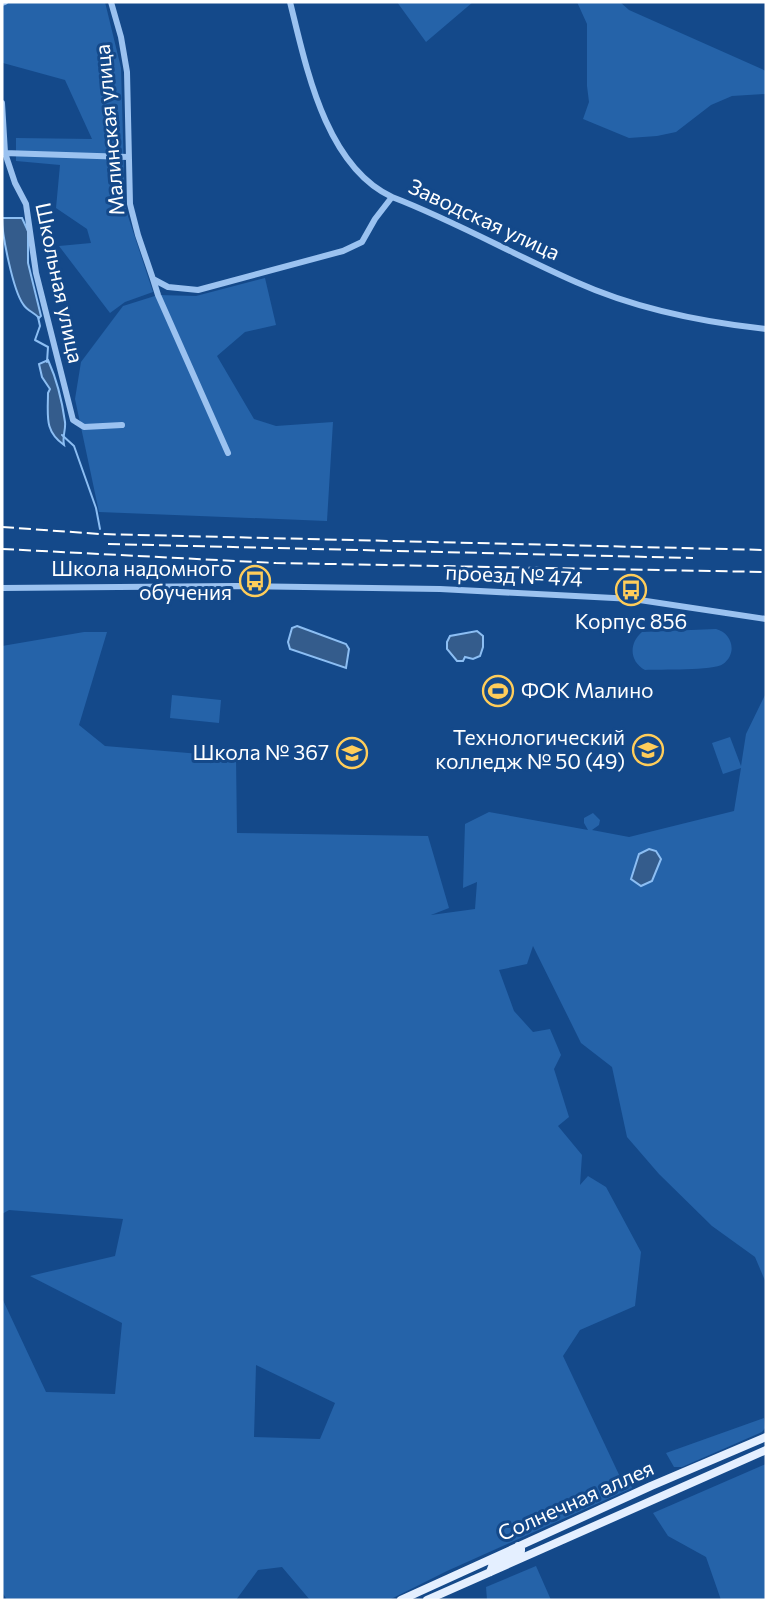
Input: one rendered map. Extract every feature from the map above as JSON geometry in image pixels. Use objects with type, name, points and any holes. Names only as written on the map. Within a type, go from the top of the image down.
[{"type":"main road","name":"Солнечная аллея","points":[[401,1600],[766,1437]]},
{"type":"main road","name":"Солнечная аллея","points":[[427,1600],[766,1450]]},
{"type":"main road","points":[[490,1572],[493,1564],[521,1551],[522,1547],[518,1546]]},
{"type":"street","name":"Малинская улица","points":[[111,2],[127,72],[130,204],[138,235],[158,295],[228,453]]},
{"type":"street","points":[[290,2],[317,102],[327,127],[352,163],[382,192],[392,197]]},
{"type":"street","name":"Школьная улица","points":[[2,103],[4,153],[26,204],[36,273],[73,420],[84,427],[122,425]]},
{"type":"street","points":[[4,153],[128,157]]},
{"type":"street","name":"Заводская улица","points":[[153,279],[168,287],[198,290],[343,251],[362,242],[392,197],[439,215],[514,254],[610,296],[710,323],[766,329]]},
{"type":"street","name":"проезд № 474","points":[[2,588],[259,587],[440,590],[633,599],[766,619]]},
{"type":"shaded area","points":[[3,2],[105,2],[121,68],[125,207],[153,292],[125,302],[110,313],[59,246],[91,243],[87,229],[56,208],[60,165],[16,161],[16,138],[92,139],[65,80],[3,63]]},
{"type":"shaded area","points":[[397,2],[473,2],[426,42]]},
{"type":"shaded area","points":[[577,2],[620,2],[629,10],[766,71],[766,94],[732,96],[711,105],[676,132],[657,136],[629,138],[583,119],[589,102],[587,24]]},
{"type":"shaded area","points":[[2,218],[22,218],[28,231],[28,263],[41,316],[39,318],[19,297],[6,249]]},
{"type":"shaded area","points":[[265,278],[276,325],[245,332],[217,356],[254,419],[276,426],[333,422],[327,521],[99,512],[75,399],[81,362],[123,306],[158,295],[196,296]]},
{"type":"shaded area","points":[[48,360],[62,406],[64,445],[53,434],[48,422],[50,389],[42,377],[39,364]]},
{"type":"shaded area","points":[[297,626],[346,644],[349,649],[346,668],[290,649],[288,642],[292,628]]},
{"type":"shaded area","points":[[716,629],[726,635],[732,649],[728,660],[718,666],[645,670],[634,657],[633,646],[642,632]]},
{"type":"shaded area","points":[[477,631],[483,636],[480,656],[473,659],[465,657],[463,661],[457,661],[447,649],[450,636]]},
{"type":"shaded area","points":[[84,632],[107,632],[79,725],[105,746],[236,757],[237,833],[428,836],[449,908],[431,915],[475,909],[477,882],[463,888],[465,824],[489,812],[588,830],[584,818],[593,813],[600,820],[599,825],[592,830],[629,837],[734,811],[741,768],[723,774],[712,743],[730,737],[741,766],[746,734],[766,693],[766,1283],[755,1257],[712,1226],[659,1174],[627,1137],[612,1067],[581,1043],[533,946],[527,964],[499,970],[514,1011],[533,1032],[550,1029],[561,1055],[554,1069],[569,1117],[558,1126],[582,1155],[580,1185],[588,1176],[606,1187],[641,1252],[635,1306],[580,1330],[563,1356],[622,1481],[630,1478],[632,1488],[389,1600],[310,1600],[282,1567],[258,1570],[236,1600],[7,1600],[2,1592],[2,1298],[46,1392],[115,1394],[122,1323],[30,1276],[115,1256],[123,1219],[9,1210],[2,1214],[2,646]],"holes":[[[256,1365],[335,1403],[320,1439],[254,1437]]]},
{"type":"shaded area","points":[[172,695],[221,700],[219,723],[170,718]]},
{"type":"shaded area","points":[[649,849],[656,851],[661,859],[652,881],[641,886],[631,879],[639,854]]},
{"type":"shaded area","points":[[764,1418],[765,1428],[762,1432],[682,1467],[674,1467],[666,1453]]},
{"type":"shaded area","points":[[766,1464],[766,1600],[721,1600],[706,1557],[668,1536],[653,1513]]},
{"type":"shaded area","points":[[536,1566],[551,1600],[487,1600],[486,1587]]},
{"type":"waterway","points":[[38,317],[40,326],[35,340],[48,347],[47,362]]},
{"type":"waterway","points":[[62,435],[74,446],[96,508],[100,529]]},
{"type":"railway","points":[[2,527],[100,534],[766,550]]},
{"type":"railway","points":[[108,544],[693,558]]},
{"type":"railway","points":[[2,549],[276,563],[766,572]]},
{"type":"place","name":"Школа надомного обучения","points":[[255,581]]},
{"type":"place","name":"Корпус 856","points":[[631,590]]},
{"type":"place","name":"ФОК Малино","points":[[498,691]]},
{"type":"place","name":"Технологический колледж № 50 (49)","points":[[648,750]]},
{"type":"place","name":"Школа № 367","points":[[352,753]]}]
